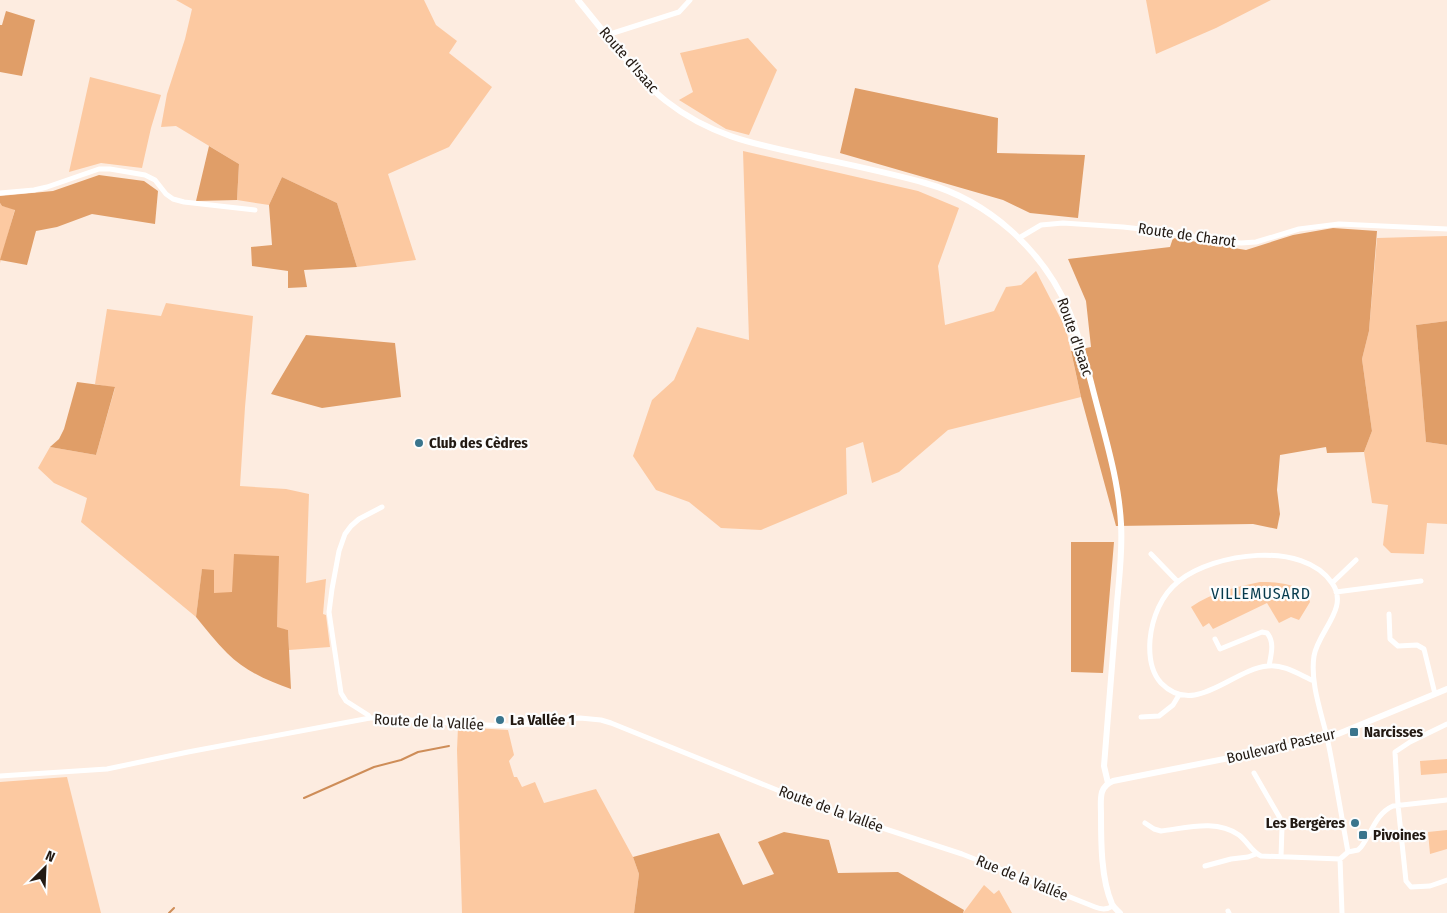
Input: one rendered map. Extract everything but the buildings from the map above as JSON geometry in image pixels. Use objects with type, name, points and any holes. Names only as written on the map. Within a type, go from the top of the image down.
[{"type":"street","name":"Route d'Isaac","points":[[578,0],[650,86],[680,111],[711,129],[751,144],[879,172],[944,189],[993,216],[1019,238],[1045,268],[1061,294],[1082,346],[1111,463],[1121,523],[1120,570],[1104,766],[1108,783]]},
{"type":"street","points":[[607,35],[679,12],[690,0]]},
{"type":"street","points":[[0,193],[41,189],[99,169],[110,169],[145,174],[155,180],[166,194],[173,199],[184,202],[255,210]]},
{"type":"street","name":"Route de Charot","points":[[1019,238],[1041,225],[1051,223],[1123,227],[1241,243],[1256,242],[1299,229],[1339,224],[1447,229]]},
{"type":"street","points":[[370,718],[346,701],[341,693],[329,612],[339,551],[345,534],[359,519],[382,507]]},
{"type":"street","points":[[1151,554],[1178,582]]},
{"type":"street","points":[[1314,681],[1279,666],[1269,666],[1254,669],[1204,692],[1191,696],[1179,695],[1161,682],[1151,662],[1151,630],[1160,604],[1178,582],[1202,568],[1238,558],[1279,556],[1301,560],[1314,566],[1332,582],[1336,592],[1336,607],[1334,616],[1318,643],[1314,655],[1314,681],[1327,738],[1348,852]]},
{"type":"street","points":[[1332,582],[1356,560]]},
{"type":"street","points":[[1336,592],[1421,581]]},
{"type":"street","points":[[1389,614],[1390,639],[1398,646],[1417,645],[1424,650],[1435,694]]},
{"type":"street","points":[[1215,638],[1220,650],[1262,632],[1267,633],[1271,640],[1272,653],[1269,666]]},
{"type":"street","name":"Boulevard Pasteur","points":[[1108,783],[1327,738],[1447,689]]},
{"type":"street","points":[[1141,718],[1159,716],[1173,705],[1179,695]]},
{"type":"street","name":"Route de la Vallée","points":[[0,776],[107,769],[370,718],[493,726],[529,725],[580,718],[611,723],[792,796],[867,823],[930,842]]},
{"type":"street","points":[[1447,724],[1410,742],[1395,752],[1398,805],[1406,881],[1411,887],[1430,886],[1447,880]]},
{"type":"street","points":[[1254,773],[1280,818],[1282,826],[1280,857]]},
{"type":"street","points":[[1108,783],[1104,787],[1101,798],[1105,876],[1113,906],[1120,913]]},
{"type":"street","points":[[1145,823],[1161,831],[1213,825],[1222,826],[1241,837],[1256,854],[1261,856],[1340,859],[1348,852],[1358,850],[1361,847],[1380,815],[1392,806],[1447,800]]},
{"type":"street","name":"Rue de la Vallée","points":[[930,842],[1102,910],[1113,906]]},
{"type":"street","points":[[1205,866],[1256,854]]},
{"type":"street","points":[[1340,859],[1342,913]]},
{"type":"shaded area","points":[[176,0],[424,0],[436,25],[457,41],[449,53],[492,87],[449,147],[388,174],[416,260],[357,267],[337,203],[282,177],[269,205],[237,200],[239,164],[176,126],[161,127],[167,94],[185,39],[192,9]]},
{"type":"shaded area","points":[[1146,0],[1271,0],[1216,28],[1156,54]]},
{"type":"shaded area","points":[[6,11],[35,20],[22,76],[0,72],[0,25],[2,25]]},
{"type":"shaded area","points":[[748,38],[777,70],[749,135],[726,129],[679,100],[693,92],[680,53]]},
{"type":"shaded area","points":[[90,77],[161,95],[142,168],[101,163],[69,172]]},
{"type":"shaded area","points":[[855,88],[998,118],[997,153],[1085,155],[1078,218],[1030,213],[1003,200],[840,153]]},
{"type":"shaded area","points":[[209,146],[239,164],[237,200],[196,201]]},
{"type":"shaded area","points":[[743,151],[918,191],[959,208],[938,266],[945,325],[994,311],[1006,287],[1021,285],[1036,271],[1066,329],[1081,397],[948,430],[899,472],[872,483],[863,442],[846,448],[847,494],[761,530],[721,528],[689,502],[656,490],[633,456],[652,400],[674,380],[697,327],[749,340]]},
{"type":"shaded area","points":[[99,175],[144,181],[158,191],[155,224],[92,214],[57,227],[36,231],[27,265],[0,260],[15,210],[2,206],[0,196],[53,191]]},
{"type":"shaded area","points":[[282,177],[337,203],[357,267],[304,270],[307,287],[288,288],[288,271],[252,266],[251,247],[272,245],[269,205]]},
{"type":"shaded area","points":[[0,203],[2,206],[15,209],[0,263]]},
{"type":"shaded area","points":[[1333,228],[1377,231],[1369,331],[1362,359],[1372,431],[1364,452],[1327,453],[1326,447],[1280,455],[1277,490],[1280,514],[1277,529],[1253,524],[1116,526],[1081,397],[1071,351],[1091,347],[1086,301],[1068,259],[1170,247],[1173,238],[1246,250],[1293,235]]},
{"type":"shaded area","points":[[1447,236],[1447,321],[1416,325],[1426,442],[1447,445],[1447,524],[1427,523],[1424,554],[1391,553],[1383,545],[1388,505],[1372,503],[1364,452],[1372,431],[1362,359],[1369,331],[1377,238]]},
{"type":"shaded area","points":[[166,303],[253,316],[240,486],[286,489],[309,494],[306,583],[326,579],[323,614],[326,615],[330,647],[289,650],[288,630],[277,628],[278,556],[232,593],[214,593],[202,570],[196,617],[81,522],[87,498],[54,483],[38,468],[50,447],[96,455],[115,388],[95,384],[107,309],[161,316]]},
{"type":"shaded area","points":[[1447,321],[1447,445],[1426,442],[1416,325]]},
{"type":"shaded area","points":[[306,335],[395,343],[401,397],[322,408],[271,394]]},
{"type":"shaded area","points":[[77,382],[115,387],[96,455],[50,447],[59,439],[64,429]]},
{"type":"shaded area","points":[[1071,542],[1114,542],[1103,673],[1071,672]]},
{"type":"shaded area","points":[[234,554],[279,556],[277,627],[288,630],[291,689],[265,679],[241,665],[223,649],[196,617],[202,569],[214,570],[214,593],[232,592]]},
{"type":"shaded area","points":[[1260,582],[1292,586],[1308,595],[1310,602],[1299,620],[1291,617],[1279,623],[1267,603],[1213,629],[1209,623],[1203,627],[1191,607],[1216,594]]},
{"type":"shaded area","points":[[458,727],[508,730],[514,755],[509,761],[514,777],[517,777],[522,787],[535,782],[544,803],[596,789],[633,857],[639,874],[634,913],[462,913]]},
{"type":"shaded area","points":[[1447,759],[1447,773],[1421,775],[1420,761]]},
{"type":"shaded area","points":[[67,777],[101,913],[0,913],[0,782]]},
{"type":"shaded area","points":[[1447,830],[1447,849],[1430,854],[1428,832]]},
{"type":"shaded area","points":[[784,832],[829,840],[838,873],[898,872],[964,910],[963,913],[634,913],[639,874],[633,857],[719,833],[743,885],[774,874],[758,842]]},
{"type":"shaded area","points":[[984,885],[994,894],[999,890],[1012,913],[963,913]]},
{"type":"waterway","points":[[304,798],[374,767],[401,760],[418,752],[449,746]]},
{"type":"waterway","points":[[169,913],[174,908]]},
{"type":"place","name":"Club des Cèdres","points":[[419,443]]},
{"type":"place","name":"La Vallée 1","points":[[500,720]]},
{"type":"place","name":"Narcisses","points":[[1354,732]]},
{"type":"place","name":"Les Bergères","points":[[1355,823]]},
{"type":"place","name":"Pivoines","points":[[1363,835]]},
{"type":"district","name":"VILLEMUSARD","points":[[1261,593]]}]
